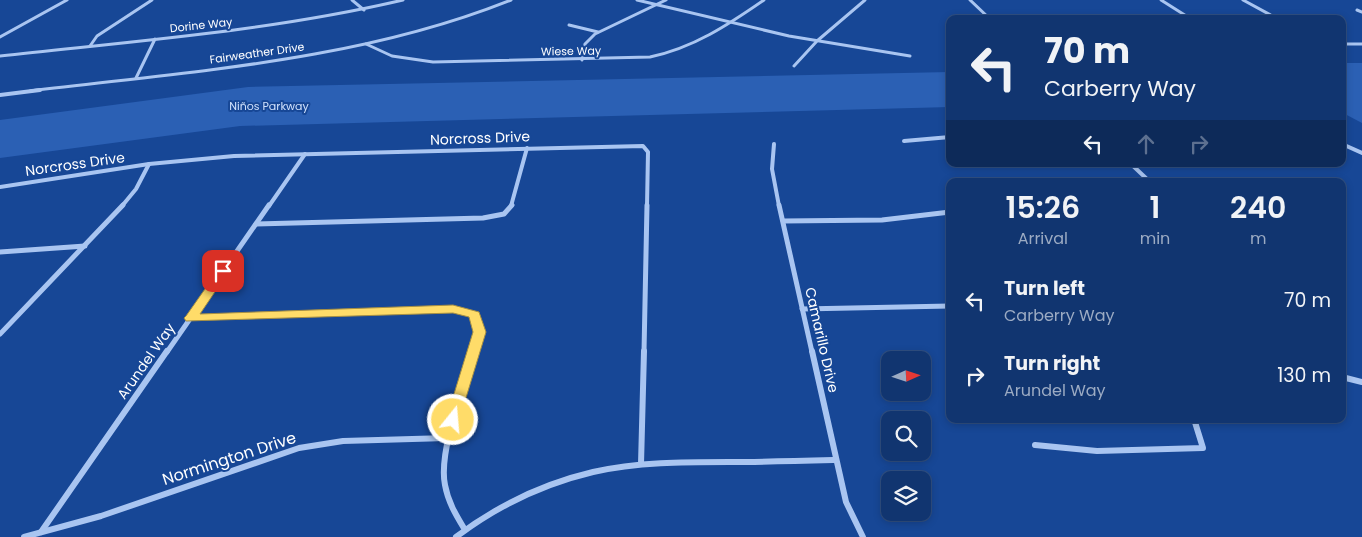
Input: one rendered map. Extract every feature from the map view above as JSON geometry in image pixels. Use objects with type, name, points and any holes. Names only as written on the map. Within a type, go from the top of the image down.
[{"type":"street","points":[[0,37],[67,0]]},
{"type":"street","points":[[90,46],[97,36],[152,0]]},
{"type":"street","points":[[352,0],[364,10]]},
{"type":"street","name":"Dorine Way","points":[[0,56],[284,24],[364,10],[402,0]]},
{"type":"street","name":"Fairweather Drive","points":[[0,95],[276,60],[366,44],[441,25],[511,0]]},
{"type":"street","points":[[637,0],[817,41],[910,56]]},
{"type":"street","points":[[582,60],[585,44],[599,32],[666,0]]},
{"type":"street","name":"Wiese Way","points":[[366,44],[392,56],[432,62],[637,58],[668,54],[688,47],[733,22],[764,0]]},
{"type":"street","points":[[794,66],[817,41],[865,0]]},
{"type":"street","points":[[970,0],[986,15]]},
{"type":"street","points":[[1161,0],[1184,15]]},
{"type":"street","points":[[1243,0],[1271,15]]},
{"type":"street","points":[[569,25],[599,32]]},
{"type":"street","points":[[136,78],[155,39]]},
{"type":"street","points":[[1346,44],[1362,44]]},
{"type":"street","points":[[904,141],[946,137]]},
{"type":"street","name":"Camarillo Drive","points":[[774,144],[772,169],[836,460],[846,502],[863,537]]},
{"type":"street","name":"Norcross Drive","points":[[0,187],[150,164],[225,157],[643,146],[648,152],[641,464]]},
{"type":"street","points":[[1346,146],[1362,153]]},
{"type":"street","points":[[256,224],[483,218],[504,214],[512,204],[527,148]]},
{"type":"street","name":"Arundel Way","points":[[41,532],[304,154]]},
{"type":"street","points":[[0,334],[123,205],[136,189],[150,164]]},
{"type":"street","points":[[1134,167],[1146,178]]},
{"type":"street","points":[[783,221],[882,220],[946,212]]},
{"type":"street","points":[[0,252],[85,246]]},
{"type":"street","points":[[802,309],[946,306]]},
{"type":"street","points":[[191,318],[453,309],[474,314],[479,332],[448,438],[444,464],[444,483],[451,506],[465,530]]},
{"type":"street","points":[[1346,378],[1362,382]]},
{"type":"street","points":[[1034,445],[1097,451],[1203,448],[1195,423]]},
{"type":"street","name":"Normington Drive","points":[[24,537],[101,516],[299,448],[343,442],[448,438]]},
{"type":"street","points":[[456,537],[504,506],[545,487],[587,474],[641,464],[836,460]]},
{"type":"green space","points":[[1346,63],[1362,63],[1362,123],[1346,115]]},
{"type":"green space","name":"Niños Parkway","points":[[946,72],[946,107],[240,126],[0,158],[0,120],[248,87]]},
{"type":"route","points":[[223,271],[191,318],[453,309],[474,314],[479,332],[453,420]]}]
